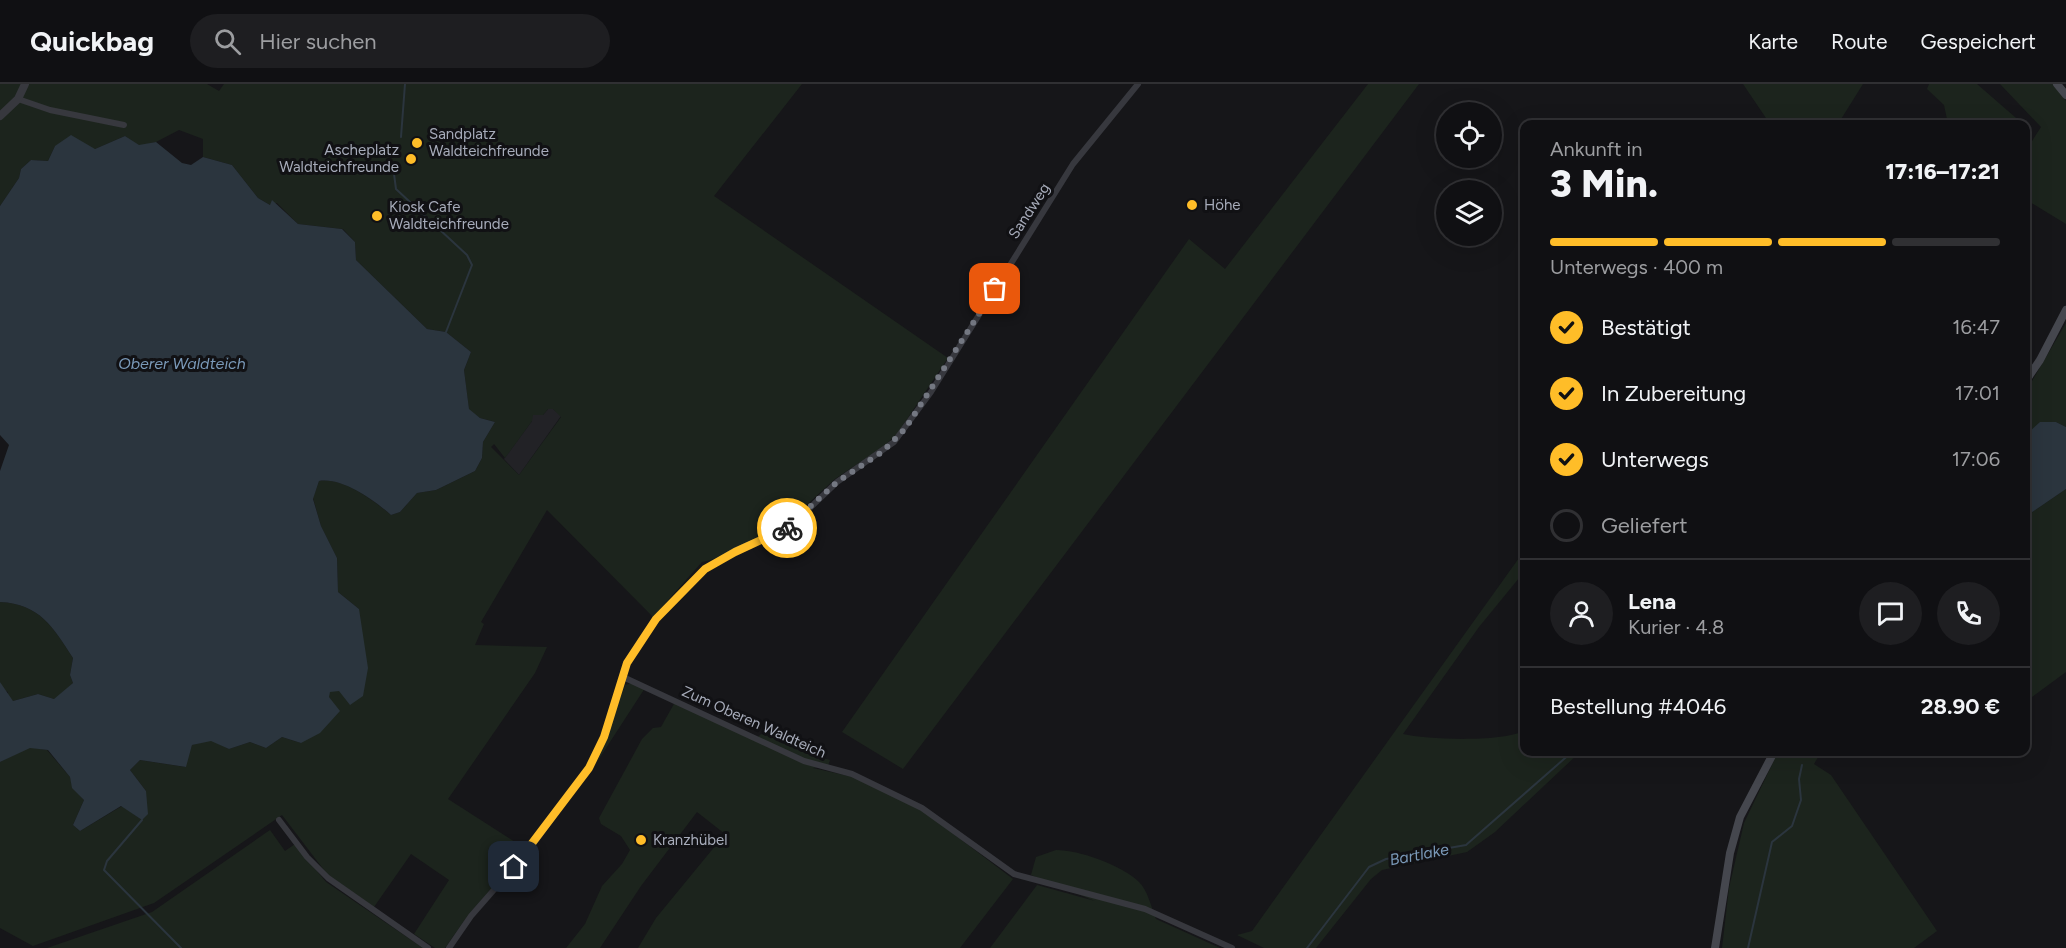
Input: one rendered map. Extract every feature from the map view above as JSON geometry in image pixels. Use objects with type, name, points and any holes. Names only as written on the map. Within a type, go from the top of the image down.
[{"type":"main road","points":[[2057,84],[2065,93]]},
{"type":"main road","points":[[2030,375],[2066,310]]},
{"type":"main road","points":[[1715,948],[1728,862],[1740,817],[1772,756]]},
{"type":"street","points":[[0,117],[18,99],[25,84]]},
{"type":"street","name":"Sandweg","points":[[449,948],[471,916],[528,851],[589,768],[604,737],[627,663],[649,629],[705,569],[720,559],[791,526],[837,482],[882,452],[905,429],[1073,164],[1138,84]]},
{"type":"street","points":[[18,99],[50,110],[123,124]]},
{"type":"street","name":"Zum Oberen Waldteich","points":[[623,677],[804,761],[852,774],[922,808],[1014,874],[1145,909],[1232,948]]},
{"type":"street","points":[[279,820],[307,857],[328,878],[428,948]]},
{"type":"shaded area","points":[[0,84],[207,84],[219,91],[224,84],[802,84],[714,196],[948,358],[897,434],[884,446],[835,479],[788,522],[769,534],[702,562],[653,617],[547,510],[481,622],[484,624],[475,645],[547,647],[535,673],[448,799],[526,849],[469,914],[445,948],[435,948],[414,934],[449,880],[411,854],[374,907],[327,874],[282,815],[154,903],[33,946],[0,928],[0,762],[30,747],[47,750],[70,777],[73,788],[84,800],[73,825],[80,831],[122,806],[142,820],[146,791],[130,770],[140,760],[185,767],[192,745],[211,740],[229,749],[250,742],[266,748],[282,737],[301,743],[320,705],[359,609],[338,592],[337,558],[321,526],[313,498],[319,481],[348,486],[391,515],[400,512],[417,493],[436,490],[475,471],[482,458],[483,442],[495,422],[480,418],[469,410],[464,370],[471,352],[446,332],[427,329],[356,260],[355,242],[343,229],[298,224],[277,203],[270,205],[258,198],[232,165],[203,157],[203,139],[179,130],[156,142],[139,146],[125,136],[95,149],[55,146],[48,161],[31,160],[21,169],[19,178],[0,206]],"holes":[[[548,409],[553,409],[561,417],[519,475],[491,447],[494,444],[505,458],[532,421],[533,415],[543,415]]]},
{"type":"shaded area","points":[[1368,84],[1419,84],[903,769],[842,732],[1189,239],[1225,269]]},
{"type":"shaded area","points":[[1743,84],[1863,84],[1840,120],[1767,120]]},
{"type":"shaded area","points":[[1929,84],[1977,84],[2018,120],[1947,120],[1944,105],[1927,89]]},
{"type":"shaded area","points":[[2000,84],[2053,84],[2066,101],[2066,224],[2030,202],[2030,144],[2041,127]]},
{"type":"shaded area","points":[[2066,323],[2066,427],[2056,422],[2030,432],[2030,384]]},
{"type":"shaded area","points":[[548,409],[553,409],[561,416],[519,475],[504,459],[532,421],[532,415],[543,415]]},
{"type":"shaded area","points":[[2066,489],[2066,672],[2030,698],[2030,514]]},
{"type":"shaded area","points":[[1520,557],[1520,577],[1479,627],[1403,734],[1429,738],[1465,739],[1499,737],[1520,733],[1520,756],[1576,756],[1495,832],[1467,852],[1382,870],[1371,879],[1316,948],[1264,948],[1237,935],[1252,931]]},
{"type":"shaded area","points":[[0,602],[25,607],[35,612],[59,636],[73,658],[70,675],[73,683],[63,694],[54,699],[38,694],[13,701],[8,697],[8,692],[2,689],[0,682]]},
{"type":"shaded area","points":[[632,683],[645,688],[597,762],[625,685]]},
{"type":"shaded area","points":[[675,702],[755,740],[761,734],[796,744],[808,754],[830,760],[828,766],[813,768],[853,777],[922,810],[1013,879],[960,948],[638,948],[656,918],[725,834],[697,812],[641,886],[600,948],[566,948],[585,924],[602,886],[622,864],[630,850],[621,836],[601,824],[599,818],[642,739],[653,728],[661,727]]},
{"type":"shaded area","points":[[1776,756],[1819,756],[1814,764],[1831,775],[1937,931],[1914,948],[1722,948],[1729,888],[1744,823]]},
{"type":"shaded area","points":[[270,830],[285,851],[295,844],[326,882],[423,948],[47,948],[152,912]]},
{"type":"shaded area","points":[[1056,850],[1088,856],[1121,869],[1141,885],[1147,894],[1156,919],[1220,948],[990,948],[1037,885],[1095,901],[1031,875],[1036,857]]},
{"type":"water","name":"Oberer Waldteich","points":[[71,135],[95,149],[125,136],[139,145],[156,142],[182,163],[191,165],[203,157],[232,165],[258,198],[270,205],[272,200],[298,224],[342,229],[355,242],[356,260],[427,329],[446,332],[471,352],[464,370],[469,409],[480,418],[495,422],[483,442],[482,458],[475,471],[436,490],[417,493],[400,512],[391,515],[367,497],[347,486],[319,481],[313,499],[321,526],[337,558],[338,592],[359,609],[368,668],[363,696],[350,705],[339,691],[330,692],[329,697],[340,711],[320,733],[301,743],[282,737],[266,748],[250,742],[229,749],[211,741],[192,745],[186,767],[140,760],[130,770],[146,791],[148,814],[142,820],[121,806],[80,831],[73,825],[84,800],[72,788],[70,777],[48,750],[30,748],[0,762],[0,682],[13,701],[38,694],[54,699],[73,683],[70,675],[73,658],[52,627],[35,612],[25,607],[0,602],[0,471],[9,445],[0,435],[0,206],[19,178],[21,169],[31,160],[48,161],[55,146]]},
{"type":"water","points":[[2040,422],[2056,422],[2066,427],[2066,489],[2030,514],[2030,431]]},
{"type":"waterway","points":[[401,137],[405,84]]},
{"type":"waterway","points":[[398,169],[394,174],[396,189],[467,255],[472,265],[446,332]]},
{"type":"waterway","name":"Bartlake","points":[[1307,948],[1369,867],[1386,859],[1466,845],[1567,756]]},
{"type":"waterway","points":[[1748,948],[1772,842],[1792,826],[1801,800],[1799,779],[1802,765]]},
{"type":"waterway","points":[[142,820],[107,861],[104,870],[181,948]]},
{"type":"way so far","points":[[787,528],[837,482],[894,442],[931,392],[995,289]]},
{"type":"place","name":"Sandplatz Waldteichfreunde","points":[[417,143]]},
{"type":"place","name":"Ascheplatz Waldteichfreunde","points":[[411,159]]},
{"type":"place","name":"Höhe","points":[[1192,205]]},
{"type":"place","name":"Kiosk Cafe Waldteichfreunde","points":[[377,216]]},
{"type":"place","name":"Kranzhübel","points":[[641,840]]},
{"type":"route","points":[[514,867],[589,768],[604,737],[627,663],[656,619],[705,569],[720,559],[787,528]]}]
